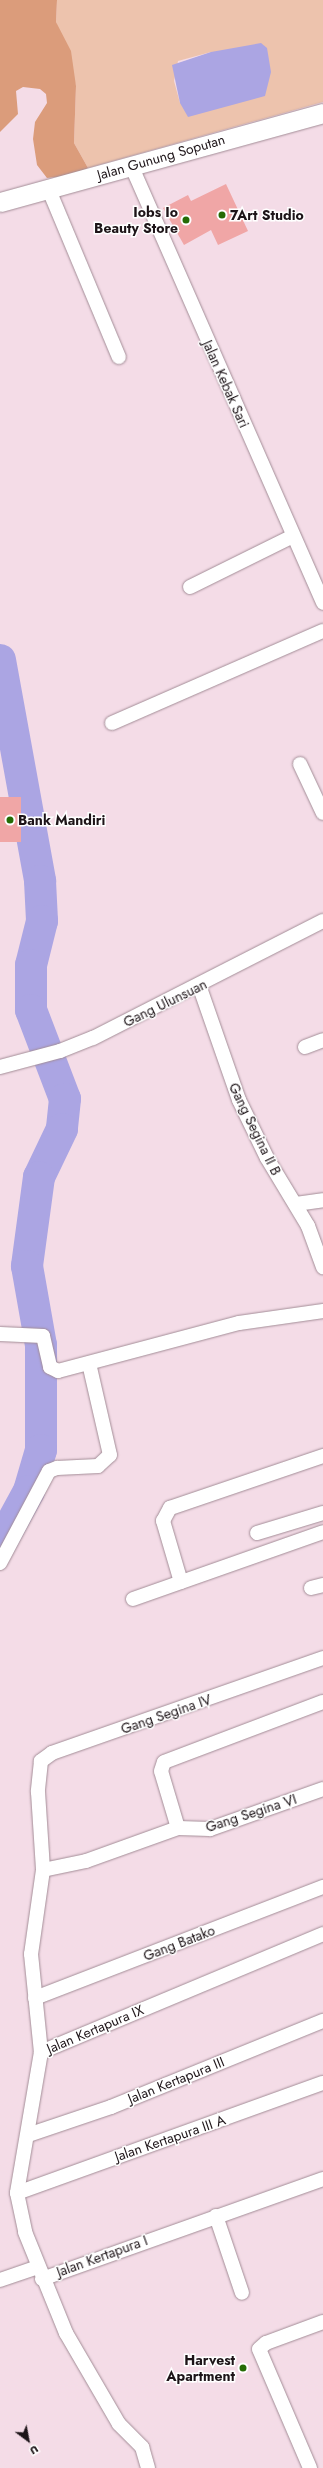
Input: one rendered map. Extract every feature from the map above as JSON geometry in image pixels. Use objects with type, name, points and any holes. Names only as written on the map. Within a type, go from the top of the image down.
[{"type":"main road","name":"Jalan Gunung Soputan","points":[[0,202],[49,190],[131,165],[323,113]]},
{"type":"street","name":"Jalan Kebak Sari","points":[[131,165],[323,603]]},
{"type":"street","points":[[49,190],[119,357]]},
{"type":"street","points":[[190,587],[293,536]]},
{"type":"street","points":[[112,723],[323,631]]},
{"type":"street","points":[[300,764],[323,813]]},
{"type":"street","name":"Gang Ulunsuan","points":[[0,1068],[60,1051],[199,985],[323,921]]},
{"type":"street","name":"Gang Segina II B","points":[[199,985],[239,1100],[267,1158],[296,1204],[314,1238],[323,1267]]},
{"type":"street","points":[[305,1047],[323,1040]]},
{"type":"street","points":[[296,1204],[323,1200]]},
{"type":"street","points":[[0,1334],[38,1336],[52,1370],[89,1363],[159,1341],[239,1323],[323,1311]]},
{"type":"street","points":[[0,1563],[49,1472],[57,1468],[98,1466],[110,1455],[89,1363]]},
{"type":"street","points":[[181,1582],[163,1521],[170,1508],[323,1457]]},
{"type":"street","points":[[257,1533],[323,1512]]},
{"type":"street","points":[[133,1599],[323,1532]]},
{"type":"street","name":"Gang Segina IV","points":[[38,1792],[39,1766],[52,1753],[323,1658]]},
{"type":"street","points":[[43,1870],[86,1860],[178,1828],[161,1771],[164,1762],[323,1702]]},
{"type":"street","name":"Gang Segina VI","points":[[178,1828],[210,1829],[323,1789]]},
{"type":"street","name":"Jalan Kertapura IX","points":[[38,1792],[43,1870],[31,1954],[41,2052],[323,1934]]},
{"type":"street","name":"Gang Batako","points":[[35,1998],[323,1887]]},
{"type":"street","name":"Jalan Kertapura III","points":[[28,2134],[111,2106],[323,2021]]},
{"type":"street","points":[[0,2280],[40,2273],[25,2232],[17,2193],[41,2052]]},
{"type":"street","name":"Jalan Kertapura III A","points":[[17,2193],[323,2083]]},
{"type":"street","name":"Jalan Kertapura I","points":[[148,2468],[142,2447],[119,2424],[74,2348],[40,2273],[216,2216],[323,2179]]},
{"type":"street","points":[[216,2216],[242,2294]]},
{"type":"street","points":[[310,2468],[259,2349],[266,2343],[323,2322]]},
{"type":"shaded area","points":[[0,0],[57,0],[56,22],[71,51],[76,86],[74,143],[88,168],[74,175],[47,178],[37,165],[33,139],[35,122],[47,103],[46,94],[40,89],[23,87],[16,91],[18,114],[0,132]]},
{"type":"shaded area","points":[[57,0],[323,0],[323,102],[88,168],[74,143],[76,86],[56,22]],"holes":[[[211,52],[180,103],[174,81],[178,61]]]},
{"type":"shaded area","points":[[261,43],[267,48],[271,72],[265,96],[188,117],[180,103],[172,65],[211,52]]},
{"type":"building","points":[[226,184],[248,231],[218,245],[211,230],[184,245],[163,208],[188,195],[191,201]]},
{"type":"building","name":"Bank Mandiri","points":[[0,797],[21,797],[21,842],[0,842]]},
{"type":"waterway","points":[[0,660],[40,881],[42,921],[31,965],[31,1010],[65,1099],[62,1129],[39,1177],[27,1266],[41,1345],[41,1450],[29,1491],[0,1544]]},
{"type":"place","name":"7Art Studio","points":[[222,215]]},
{"type":"place","name":"Iobs Io Beauty Store","points":[[186,220]]},
{"type":"place","name":"Bank Mandiri","points":[[10,820]]},
{"type":"place","name":"Harvest Apartment","points":[[243,2368]]}]
